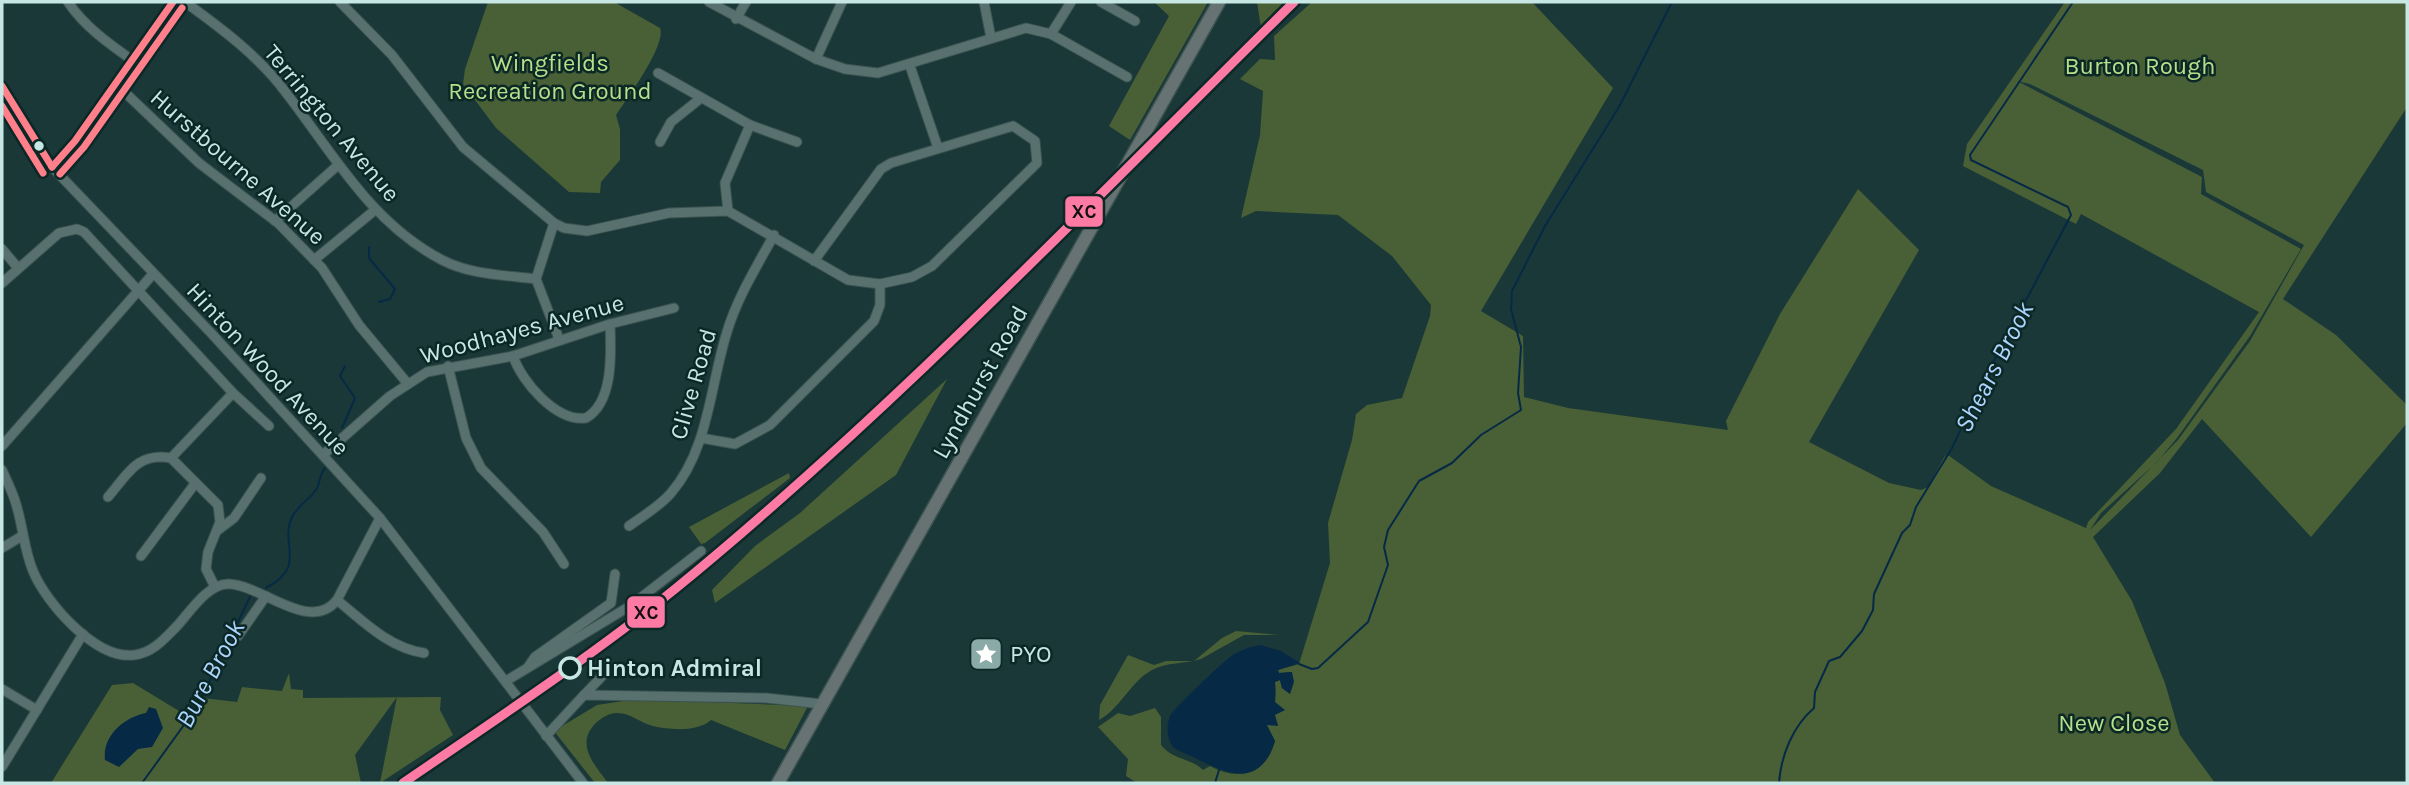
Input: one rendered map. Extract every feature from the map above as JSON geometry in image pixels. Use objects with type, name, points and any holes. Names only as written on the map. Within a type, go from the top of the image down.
[{"type":"main road","name":"Lyndhurst Road","points":[[778,783],[1219,2]]},
{"type":"street","points":[[68,2],[85,23],[132,60]]},
{"type":"street","points":[[52,167],[75,141],[173,2]]},
{"type":"street","name":"Terrington Avenue","points":[[184,2],[229,34],[286,92],[337,166],[375,210],[442,260],[486,274],[536,279]]},
{"type":"street","points":[[340,2],[392,55],[463,147],[554,223],[577,231],[669,213],[728,211],[774,235],[814,261],[848,280],[880,284],[912,277],[932,266],[1037,163],[1035,141],[1013,126],[938,148],[881,169],[814,261]]},
{"type":"street","points":[[709,2],[736,19],[816,59],[845,69],[878,73],[1026,28],[1051,34],[1127,77]]},
{"type":"street","points":[[736,19],[746,2]]},
{"type":"street","points":[[816,59],[842,2]]},
{"type":"street","points":[[984,2],[991,37]]},
{"type":"street","points":[[1051,34],[1071,2]]},
{"type":"street","points":[[1101,2],[1135,21]]},
{"type":"street","points":[[910,65],[938,148]]},
{"type":"street","points":[[658,73],[750,125],[797,142]]},
{"type":"street","name":"Hurstbourne Avenue","points":[[115,83],[199,163],[275,221],[314,260],[359,325],[408,384]]},
{"type":"street","name":"Hinton Wood Avenue","points":[[2,86],[6,102],[52,167],[380,518],[583,783]]},
{"type":"street","points":[[660,142],[671,122],[701,98]]},
{"type":"street","points":[[728,211],[725,183],[750,125]]},
{"type":"street","points":[[275,221],[337,166]]},
{"type":"street","points":[[314,260],[375,210]]},
{"type":"street","points":[[554,223],[536,279],[559,339]]},
{"type":"street","points":[[2,283],[60,233],[77,229],[84,232],[233,393],[269,426]]},
{"type":"street","name":"Clive Road","points":[[629,526],[670,495],[686,473],[701,438],[727,330],[748,281],[774,235]]},
{"type":"street","points":[[2,249],[19,268]]},
{"type":"street","points":[[2,446],[153,274]]},
{"type":"street","points":[[701,438],[735,444],[770,425],[874,321],[880,305],[880,284]]},
{"type":"street","name":"Woodhayes Avenue","points":[[323,455],[408,384],[427,372],[513,356],[559,339],[674,308]]},
{"type":"street","points":[[513,356],[523,377],[559,411],[578,419],[586,418],[600,406],[604,397],[611,351],[610,324]]},
{"type":"street","points":[[448,366],[467,438],[481,468],[543,532],[564,564]]},
{"type":"street","points":[[171,458],[233,393]]},
{"type":"street","points":[[108,497],[139,462],[154,455],[171,458],[194,485],[218,505],[220,522],[208,552],[206,569],[212,590]]},
{"type":"street","points":[[2,470],[16,503],[22,536],[38,583],[52,604],[82,634],[108,652],[139,654],[159,644],[212,590],[234,584],[312,613],[328,608],[337,600],[380,518]]},
{"type":"street","points":[[216,531],[234,518],[261,478]]},
{"type":"street","points":[[141,556],[194,485]]},
{"type":"street","points":[[2,548],[22,536]]},
{"type":"street","points":[[509,684],[527,668],[630,606],[701,551]]},
{"type":"street","points":[[527,668],[535,657],[611,603],[615,574]]},
{"type":"street","points":[[239,636],[265,596]]},
{"type":"street","points":[[337,600],[384,639],[424,653]]},
{"type":"street","points":[[2,767],[82,634]]},
{"type":"street","points":[[544,733],[610,668]]},
{"type":"street","points":[[2,689],[37,710]]},
{"type":"street","points":[[584,695],[766,698],[822,704]]},
{"type":"green space","name":"Wingfields Recreation Ground","points":[[488,2],[614,2],[660,28],[661,36],[652,58],[616,115],[620,129],[620,160],[601,182],[600,193],[569,192],[496,128],[463,84],[465,69]]},
{"type":"green space","points":[[1154,2],[1208,2],[1130,140],[1109,126],[1169,16]]},
{"type":"green space","points":[[1257,2],[1286,2],[1261,28]]},
{"type":"green space","points":[[1312,2],[1532,2],[1613,88],[1481,311],[1523,336],[1524,397],[1568,408],[1728,430],[1726,421],[1780,314],[1858,189],[1919,250],[1809,442],[1889,483],[1921,490],[1928,487],[1946,454],[1943,464],[1948,455],[1991,486],[2086,528],[2088,522],[2176,429],[2259,312],[2081,214],[2076,224],[1963,166],[1967,144],[2065,2],[2407,2],[2407,107],[2283,299],[2336,335],[2407,405],[2407,423],[2311,537],[2202,419],[2160,473],[2093,537],[2132,601],[2165,683],[2180,735],[2215,783],[1137,783],[1126,776],[1128,759],[1098,727],[1118,713],[1130,716],[1155,708],[1161,717],[1161,745],[1171,754],[1203,770],[1210,766],[1231,773],[1250,772],[1258,768],[1271,752],[1275,741],[1266,725],[1278,725],[1275,716],[1275,682],[1280,680],[1282,688],[1290,694],[1292,672],[1279,673],[1278,670],[1299,664],[1330,563],[1328,523],[1352,440],[1356,414],[1367,405],[1402,398],[1430,316],[1431,305],[1392,256],[1338,215],[1256,211],[1241,218],[1260,135],[1263,91],[1240,79],[1260,59],[1275,60],[1274,36]],"holes":[[[2017,81],[2030,84],[2203,170],[2206,192],[2304,245],[2250,341],[2178,440],[2160,458],[2250,336],[2301,249],[2201,194],[2202,177]],[[2152,466],[2090,530],[2101,513]]]},
{"type":"green space","points":[[947,379],[896,475],[715,603],[712,590],[755,546],[800,513]]},
{"type":"green space","points":[[789,473],[790,478],[705,543],[701,544],[689,527]]},
{"type":"green space","points":[[1236,631],[1279,635],[1244,635],[1194,661],[1222,638]]},
{"type":"green space","points":[[1128,655],[1154,665],[1166,661],[1193,661],[1164,666],[1144,675],[1107,715],[1099,720],[1100,705]]},
{"type":"green space","points":[[289,673],[291,689],[303,690],[303,698],[397,697],[355,755],[361,783],[51,783],[112,685],[133,683],[189,717],[203,698],[237,702],[242,687],[282,691]]},
{"type":"green space","points":[[397,697],[441,697],[440,710],[453,735],[380,783]]},
{"type":"green space","points":[[636,699],[808,706],[785,750],[711,720],[699,727],[675,729],[653,726],[622,713],[614,713],[597,722],[587,738],[592,761],[608,783],[595,783],[554,731],[597,705]]},
{"type":"water","points":[[1261,645],[1281,651],[1300,663],[1278,670],[1279,673],[1292,672],[1294,682],[1290,694],[1282,688],[1280,680],[1275,682],[1275,702],[1285,710],[1275,715],[1278,726],[1267,725],[1275,741],[1262,765],[1254,771],[1234,773],[1211,766],[1174,748],[1168,728],[1173,711],[1230,657],[1237,652]]},
{"type":"water","points":[[149,707],[156,709],[163,728],[152,747],[138,749],[119,767],[105,760],[105,751],[111,735],[123,723],[146,713]]},
{"type":"waterway","points":[[1299,664],[1312,669],[1318,668],[1368,622],[1388,565],[1384,547],[1388,530],[1419,481],[1452,463],[1481,435],[1521,410],[1518,393],[1521,347],[1511,309],[1512,291],[1545,226],[1619,107],[1672,2]]},
{"type":"waterway","name":"Shears Brook","points":[[1779,783],[1789,742],[1800,723],[1814,708],[1815,692],[1829,661],[1840,657],[1862,631],[1873,610],[1874,594],[1902,533],[1910,525],[1916,507],[1952,448],[1988,372],[2071,215],[2068,207],[1971,160],[1970,155],[2073,2]]},
{"type":"waterway","name":"Bure Brook","points":[[369,247],[369,258],[395,289],[390,299],[379,302]]},
{"type":"waterway","name":"Bure Brook","points":[[342,428],[355,398],[340,376],[345,366]]},
{"type":"waterway","name":"Bure Brook","points":[[266,588],[286,572],[290,555],[288,537],[292,517],[317,488],[325,468]]},
{"type":"waterway","name":"Bure Brook","points":[[142,783],[197,707],[250,597]]},
{"type":"waterway","points":[[1215,783],[1219,770]]},
{"type":"transit line","points":[[52,167],[75,141],[173,2]]},
{"type":"transit line","name":"XC","points":[[403,783],[609,640],[675,589],[756,520],[914,377],[991,303],[1294,2]]},
{"type":"transit line","points":[[60,174],[84,147],[182,8]]},
{"type":"transit line","points":[[2,86],[52,167]]},
{"type":"transit line","points":[[2,106],[43,173]]},
{"type":"place","name":"PYO","points":[[986,654]]},
{"type":"place","name":"Hinton Admiral","points":[[570,668]]},
{"type":"park label","name":"Burton Rough","points":[[2140,66]]},
{"type":"park label","name":"New Close","points":[[2114,723]]}]
